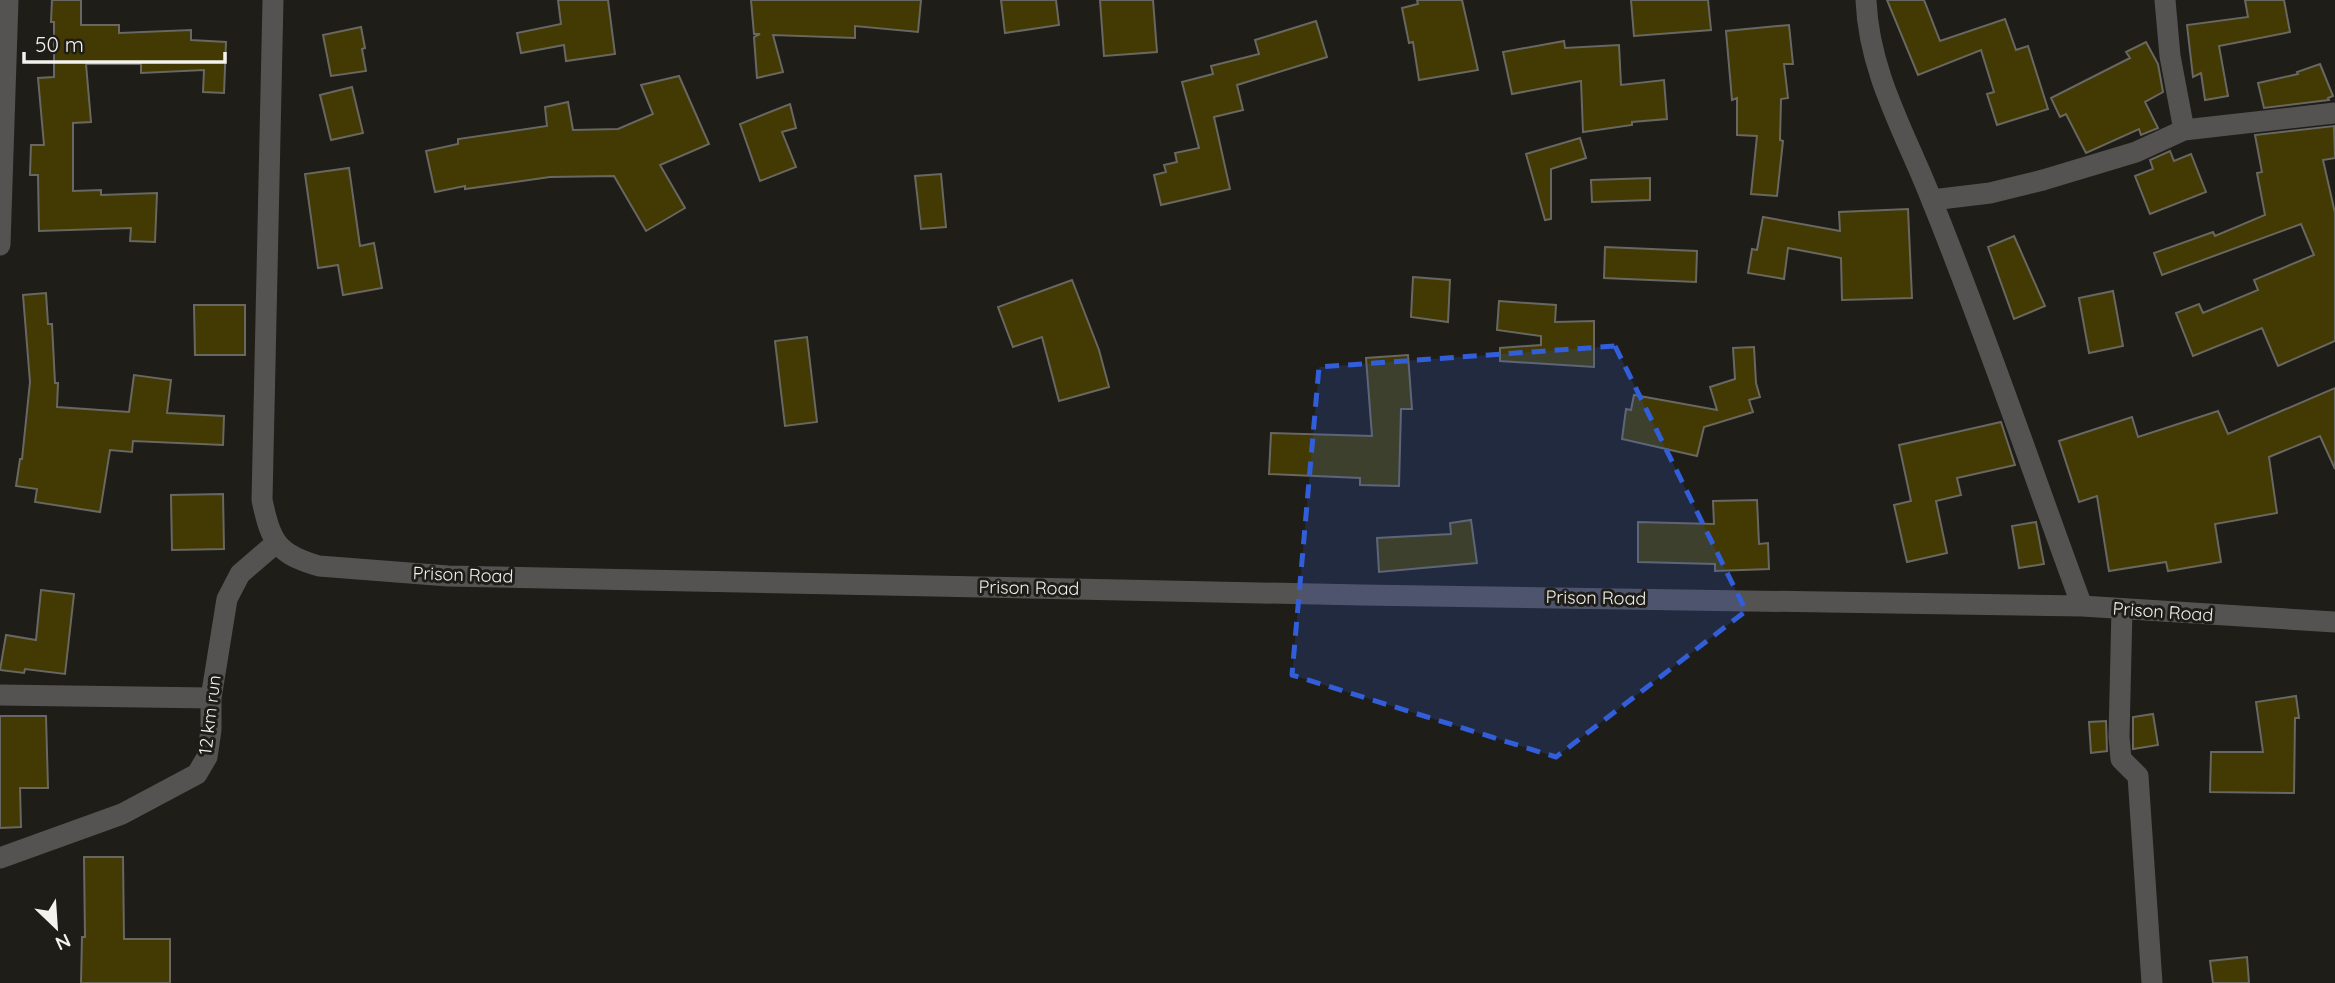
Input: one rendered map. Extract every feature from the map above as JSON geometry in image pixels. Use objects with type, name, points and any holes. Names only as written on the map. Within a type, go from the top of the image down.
[{"type":"street","points":[[0,245],[8,0]]},
{"type":"street","points":[[273,0],[262,500],[267,523],[276,543]]},
{"type":"street","points":[[1866,0],[1870,43],[1881,79],[1932,200],[2082,606]]},
{"type":"street","points":[[2165,0],[2170,56],[2184,130]]},
{"type":"street","points":[[1932,200],[1990,192],[2043,180],[2136,152],[2184,130],[2335,113]]},
{"type":"street","name":"Prison Road","points":[[276,543],[287,554],[319,566],[448,576],[2082,606],[2335,622]]},
{"type":"street","name":"12 km run","points":[[0,858],[122,814],[197,774],[207,757],[211,730],[211,698],[227,599],[240,574],[276,543]]},
{"type":"street","points":[[2123,609],[2119,737],[2121,760],[2138,776],[2152,983]]},
{"type":"street","points":[[0,695],[211,698]]},
{"type":"highlighted area","points":[[1615,346],[1746,611],[1556,757],[1292,675],[1319,367]]},
{"type":"building","points":[[52,0],[81,0],[81,25],[119,25],[119,33],[191,30],[191,40],[226,42],[224,93],[203,92],[204,70],[141,73],[141,64],[86,64],[91,122],[73,123],[73,191],[101,190],[101,195],[157,193],[155,242],[130,241],[131,228],[39,231],[38,175],[30,175],[31,145],[44,145],[38,78],[54,77]]},
{"type":"building","points":[[558,0],[608,0],[615,54],[566,61],[564,45],[521,53],[517,33],[561,24]]},
{"type":"building","points":[[751,0],[921,0],[918,32],[855,26],[855,38],[773,35],[783,72],[757,78],[754,37],[760,34],[754,34]]},
{"type":"building","points":[[1001,0],[1056,0],[1059,25],[1005,33]]},
{"type":"building","points":[[1100,0],[1153,0],[1157,52],[1104,56]]},
{"type":"building","points":[[1417,0],[1462,0],[1478,70],[1419,80],[1413,42],[1409,43],[1402,8],[1418,4]]},
{"type":"building","points":[[1631,0],[1708,0],[1711,30],[1634,36]]},
{"type":"building","points":[[1887,0],[1924,0],[1940,41],[2005,19],[2016,50],[2028,46],[2048,109],[1997,125],[1987,94],[1994,92],[1981,50],[1918,75]]},
{"type":"building","points":[[2245,0],[2284,0],[2290,32],[2219,46],[2228,96],[2205,100],[2201,73],[2193,77],[2187,25],[2248,17]]},
{"type":"building","points":[[1316,21],[1327,57],[1237,85],[1243,110],[1214,117],[1230,189],[1161,205],[1154,175],[1166,172],[1164,165],[1177,162],[1175,153],[1199,148],[1182,82],[1213,74],[1211,66],[1259,54],[1255,40]]},
{"type":"building","points":[[1789,25],[1793,64],[1784,64],[1788,98],[1781,99],[1780,140],[1783,141],[1777,196],[1751,194],[1757,136],[1737,135],[1737,98],[1732,100],[1726,31]]},
{"type":"building","points":[[361,27],[366,71],[331,76],[323,35]]},
{"type":"building","points":[[1564,41],[1565,48],[1619,45],[1621,85],[1664,80],[1667,119],[1632,122],[1632,125],[1583,132],[1581,81],[1512,94],[1503,52]]},
{"type":"building","points":[[2146,42],[2158,64],[2163,92],[2145,102],[2158,128],[2141,135],[2139,129],[2086,153],[2066,114],[2060,117],[2051,98],[2130,58],[2126,52]]},
{"type":"building","points":[[2320,64],[2333,96],[2328,98],[2329,100],[2264,108],[2258,83],[2298,74],[2297,72]]},
{"type":"building","points":[[679,76],[709,144],[660,165],[685,208],[646,231],[614,176],[550,177],[435,192],[426,151],[458,144],[458,139],[547,126],[545,107],[568,102],[573,130],[618,129],[653,114],[641,85]]},
{"type":"building","points":[[352,87],[363,133],[331,140],[320,95]]},
{"type":"building","points":[[790,104],[796,128],[782,132],[796,167],[760,181],[740,124]]},
{"type":"building","points":[[2334,126],[2335,158],[2323,160],[2335,213],[2335,341],[2278,366],[2262,328],[2193,356],[2176,313],[2199,304],[2203,313],[2258,290],[2254,280],[2314,255],[2301,224],[2162,275],[2154,253],[2213,232],[2215,236],[2265,215],[2257,173],[2262,172],[2255,135]]},
{"type":"building","points":[[1580,138],[1586,158],[1551,169],[1551,219],[1545,220],[1526,154]]},
{"type":"building","points":[[2170,151],[2174,161],[2191,154],[2206,192],[2150,214],[2135,176],[2153,169],[2150,160]]},
{"type":"building","points":[[349,168],[360,246],[374,243],[382,288],[343,295],[338,265],[318,268],[305,174]]},
{"type":"building","points":[[941,174],[946,227],[921,229],[915,176]]},
{"type":"building","points":[[1650,178],[1650,200],[1592,202],[1591,180]]},
{"type":"building","points":[[1908,209],[1912,298],[1842,300],[1841,258],[1788,248],[1784,279],[1748,273],[1752,249],[1757,250],[1763,217],[1840,231],[1839,212]]},
{"type":"building","points":[[2014,236],[2045,306],[2014,319],[1988,247]]},
{"type":"building","points":[[1605,247],[1697,251],[1696,282],[1604,278]]},
{"type":"building","points":[[1413,277],[1450,280],[1448,322],[1411,317]]},
{"type":"building","points":[[1072,280],[1099,350],[1109,387],[1059,401],[1042,337],[1013,347],[998,307]]},
{"type":"building","points":[[2113,291],[2123,346],[2089,353],[2079,298]]},
{"type":"building","points":[[46,293],[48,324],[52,324],[55,383],[58,383],[57,407],[129,412],[134,375],[171,380],[167,413],[224,416],[223,445],[133,441],[132,452],[110,450],[100,512],[35,502],[37,489],[16,486],[22,459],[30,382],[23,295]]},
{"type":"building","points":[[1499,301],[1556,305],[1555,322],[1594,321],[1594,367],[1500,361],[1500,348],[1541,345],[1541,336],[1497,330]]},
{"type":"building","points":[[194,305],[245,305],[245,355],[195,355]]},
{"type":"building","points":[[807,337],[817,422],[785,426],[775,341]]},
{"type":"building","points":[[1754,347],[1756,383],[1760,397],[1749,400],[1753,412],[1704,427],[1697,456],[1622,439],[1626,409],[1631,410],[1634,395],[1717,410],[1710,387],[1735,379],[1733,348]]},
{"type":"building","points":[[1408,355],[1412,409],[1401,409],[1399,486],[1360,485],[1360,478],[1269,474],[1271,433],[1372,436],[1366,358]]},
{"type":"building","points":[[2335,388],[2335,469],[2320,436],[2269,457],[2277,513],[2215,524],[2221,562],[2168,571],[2166,562],[2109,571],[2097,496],[2079,502],[2059,441],[2132,417],[2138,437],[2218,411],[2228,434]]},
{"type":"building","points":[[2001,422],[2015,465],[1957,478],[1961,495],[1936,501],[1947,553],[1907,562],[1894,505],[1911,501],[1899,445]]},
{"type":"building","points":[[223,494],[224,549],[172,550],[171,495]]},
{"type":"building","points":[[1757,500],[1759,544],[1768,543],[1769,569],[1715,571],[1715,564],[1638,562],[1638,522],[1714,524],[1713,501]]},
{"type":"building","points":[[1471,520],[1477,563],[1379,572],[1377,538],[1451,534],[1450,523]]},
{"type":"building","points":[[2036,522],[2044,564],[2019,568],[2012,526]]},
{"type":"building","points":[[41,590],[74,594],[65,674],[25,669],[24,673],[0,670],[6,635],[36,640]]},
{"type":"building","points":[[2296,696],[2299,718],[2295,718],[2294,793],[2210,792],[2211,752],[2263,752],[2256,702]]},
{"type":"building","points":[[2153,714],[2158,745],[2133,749],[2133,717]]},
{"type":"building","points":[[0,716],[46,716],[48,788],[20,788],[21,827],[0,828]]},
{"type":"building","points":[[2106,721],[2107,751],[2091,753],[2089,722]]},
{"type":"building","points":[[84,857],[123,857],[124,939],[170,939],[170,983],[81,983],[82,937],[85,937]]},
{"type":"building","points":[[2247,957],[2249,983],[2213,983],[2210,961]]}]
